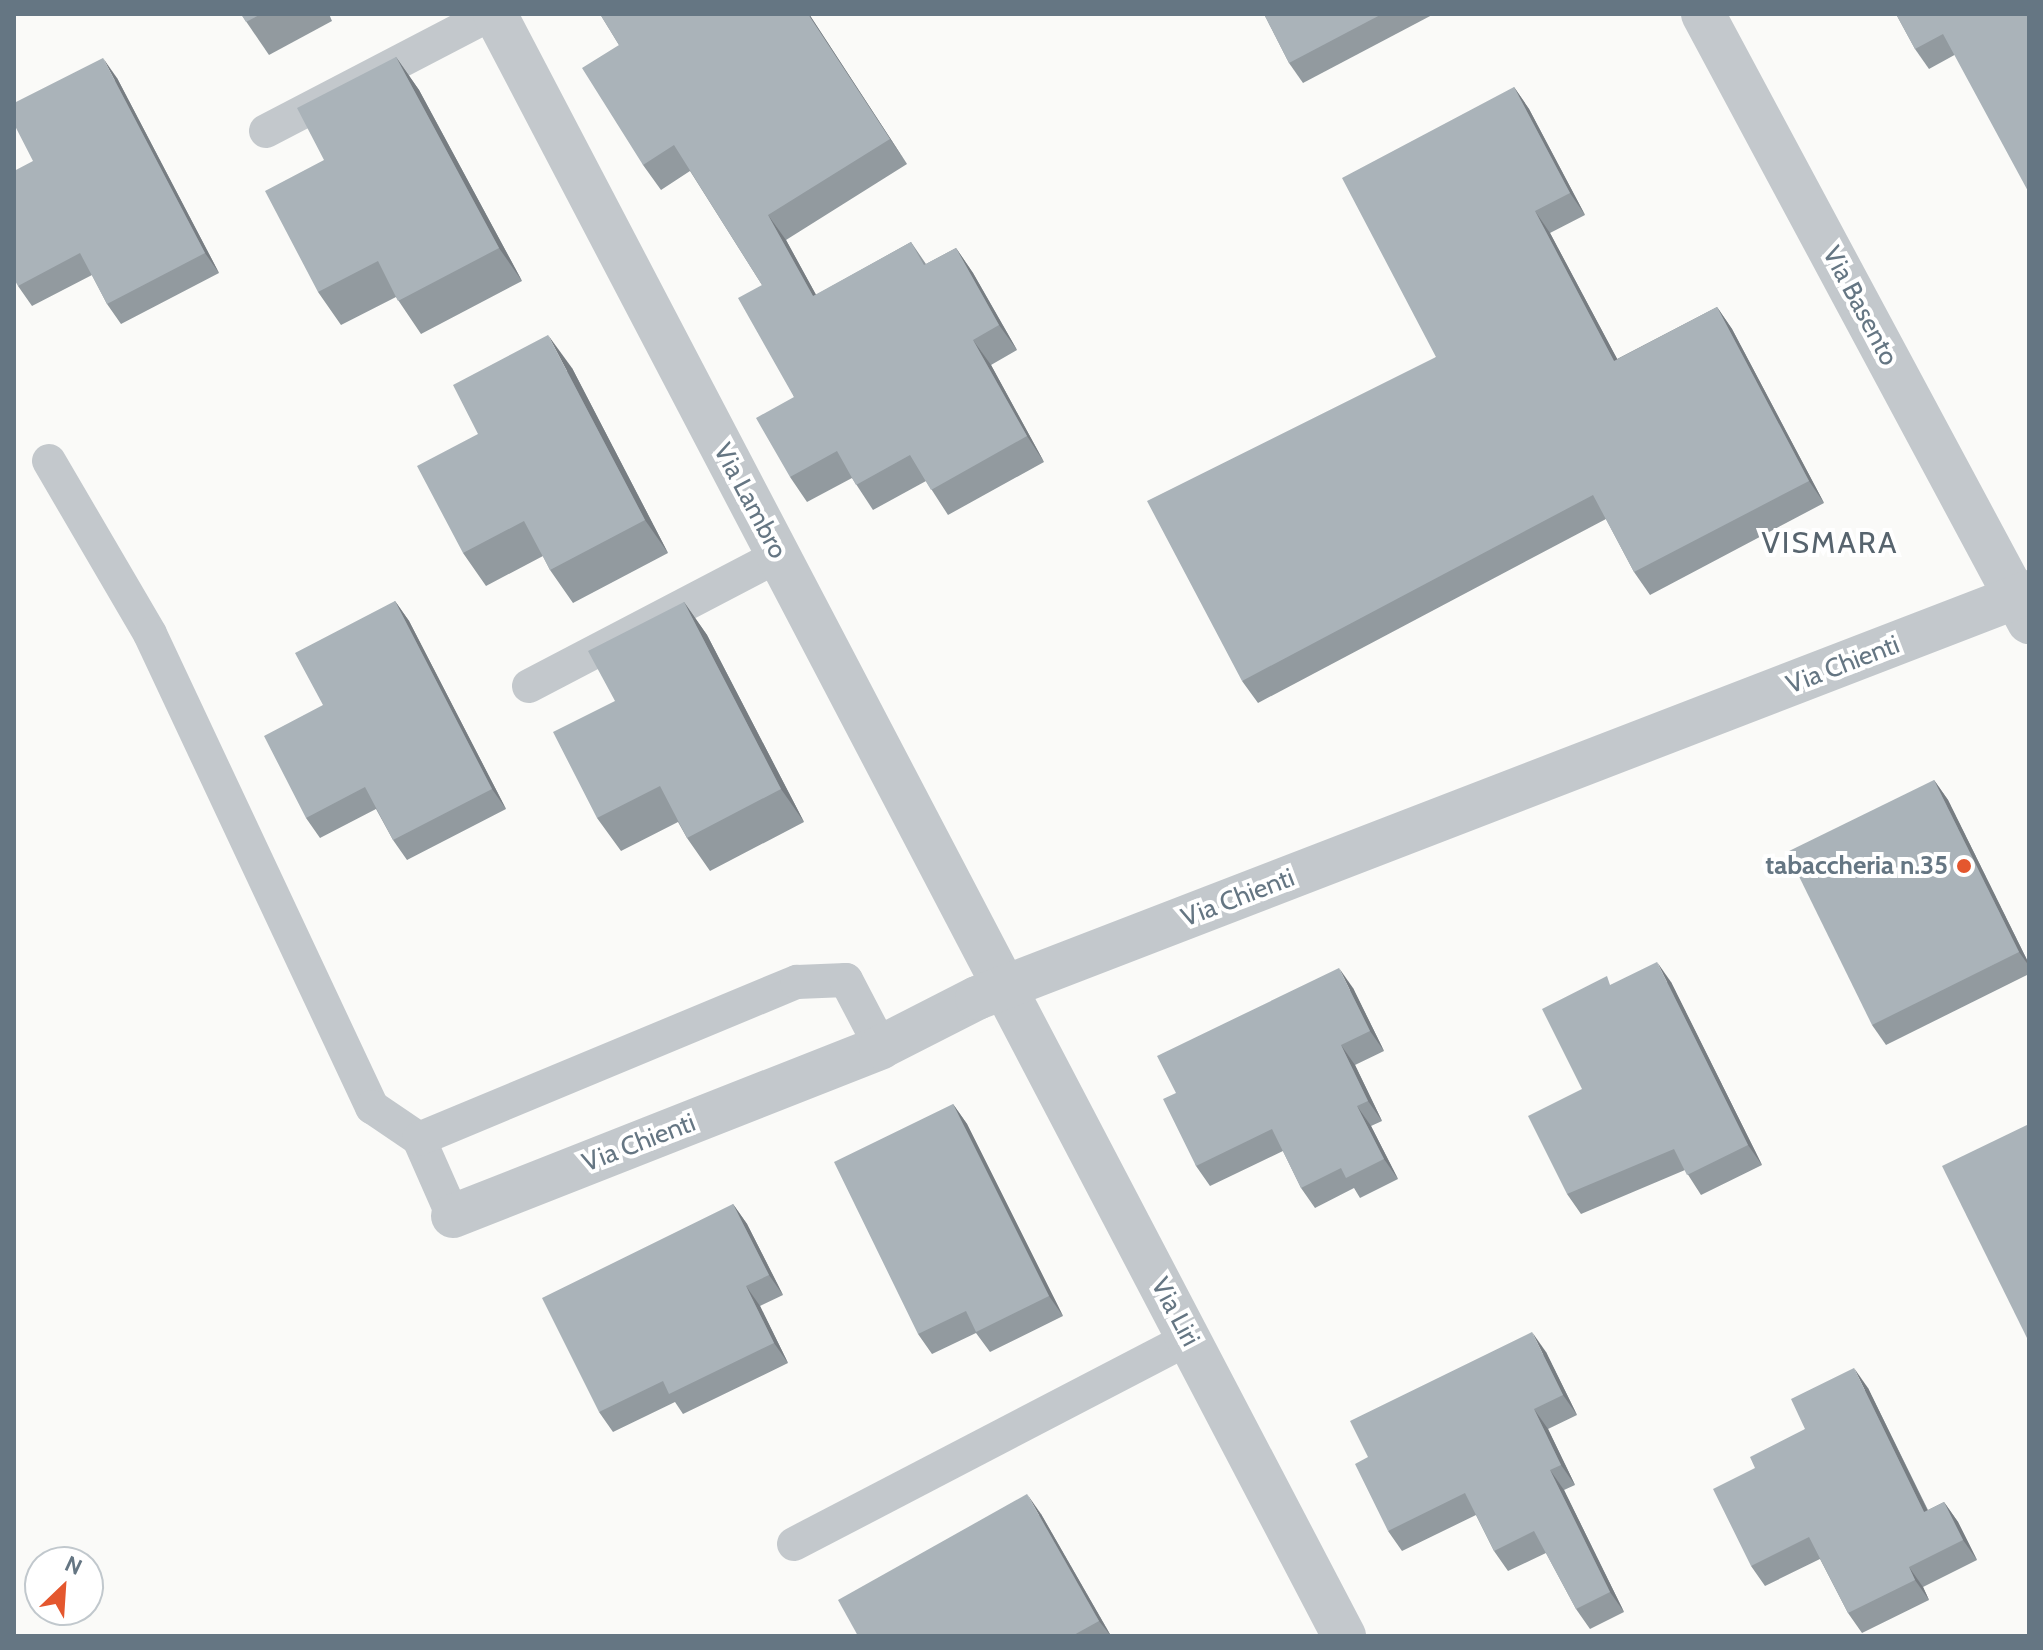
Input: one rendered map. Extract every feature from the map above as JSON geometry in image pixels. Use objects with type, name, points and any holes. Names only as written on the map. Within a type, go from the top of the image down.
[{"type":"street","name":"Via Lambro","points":[[493,14],[1004,988]]},
{"type":"street","name":"Via Basento","points":[[1703,14],[2025,604]]},
{"type":"street","name":"Via Chienti","points":[[453,1216],[881,1047],[1004,988],[2025,604]]},
{"type":"street","name":"Via Liri","points":[[1004,988],[1344,1636]]},
{"type":"lane","points":[[266,131],[493,14]]},
{"type":"lane","points":[[49,461],[150,634],[372,1107],[419,1139],[453,1216]]},
{"type":"lane","points":[[529,686],[778,556]]},
{"type":"lane","points":[[419,1139],[797,982],[846,980],[881,1047]]},
{"type":"lane","points":[[794,1544],[1189,1338]]},
{"type":"building","points":[[241,14],[261,14],[246,22]]},
{"type":"building","points":[[600,14],[808,14],[890,139],[768,215],[813,296],[911,242],[924,265],[956,248],[999,325],[973,340],[1027,436],[931,490],[910,455],[856,485],[837,451],[790,477],[756,418],[794,397],[738,298],[762,285],[674,145],[643,165],[582,68],[619,45]]},
{"type":"building","points":[[1264,14],[1382,14],[1289,63]]},
{"type":"building","points":[[1896,14],[2029,14],[2029,193],[1943,34],[1915,49]]},
{"type":"building","points":[[396,57],[499,248],[398,301],[378,261],[318,292],[265,191],[324,160],[297,108]]},
{"type":"building","points":[[103,58],[205,253],[107,304],[80,253],[18,286],[14,279],[14,171],[33,161],[14,124],[14,103]]},
{"type":"building","points":[[1514,87],[1570,193],[1535,211],[1614,361],[1717,307],[1809,481],[1634,572],[1593,495],[1242,681],[1147,501],[1436,357],[1342,178]]},
{"type":"building","points":[[548,335],[645,520],[550,570],[524,521],[463,553],[417,466],[478,434],[453,385]]},
{"type":"building","points":[[395,601],[492,789],[393,840],[365,787],[306,818],[264,736],[323,705],[295,653]]},
{"type":"building","points":[[684,602],[781,789],[687,838],[660,786],[597,818],[553,732],[615,701],[588,651]]},
{"type":"building","points":[[1934,780],[2019,952],[1872,1025],[1787,852]]},
{"type":"building","points":[[1657,962],[1748,1145],[1687,1175],[1674,1149],[1567,1194],[1528,1116],[1582,1089],[1542,1009],[1607,976],[1610,985]]},
{"type":"building","points":[[1339,968],[1370,1031],[1341,1045],[1368,1101],[1357,1106],[1384,1159],[1346,1178],[1341,1168],[1301,1188],[1272,1129],[1196,1166],[1163,1099],[1176,1093],[1157,1056]]},
{"type":"building","points":[[953,1104],[1049,1296],[976,1332],[966,1311],[918,1334],[834,1162]]},
{"type":"building","points":[[2029,1124],[2029,1339],[2028,1340],[1942,1166]]},
{"type":"building","points":[[733,1204],[769,1275],[746,1286],[774,1343],[669,1394],[663,1381],[599,1412],[542,1298]]},
{"type":"building","points":[[1532,1332],[1563,1395],[1534,1409],[1561,1465],[1550,1470],[1610,1592],[1576,1609],[1534,1531],[1494,1551],[1465,1493],[1388,1531],[1355,1464],[1368,1457],[1350,1421]]},
{"type":"building","points":[[1854,1368],[1924,1512],[1944,1502],[1963,1540],[1909,1567],[1915,1580],[1848,1613],[1809,1537],[1751,1566],[1713,1489],[1755,1468],[1750,1457],[1805,1429],[1791,1399]]},
{"type":"building","points":[[1027,1494],[1099,1621],[1072,1636],[858,1636],[838,1600]]},
{"type":"place","name":"tabaccheria n.35","points":[[1964,866]]},
{"type":"district","name":"VISMARA","points":[[1830,543]]}]
